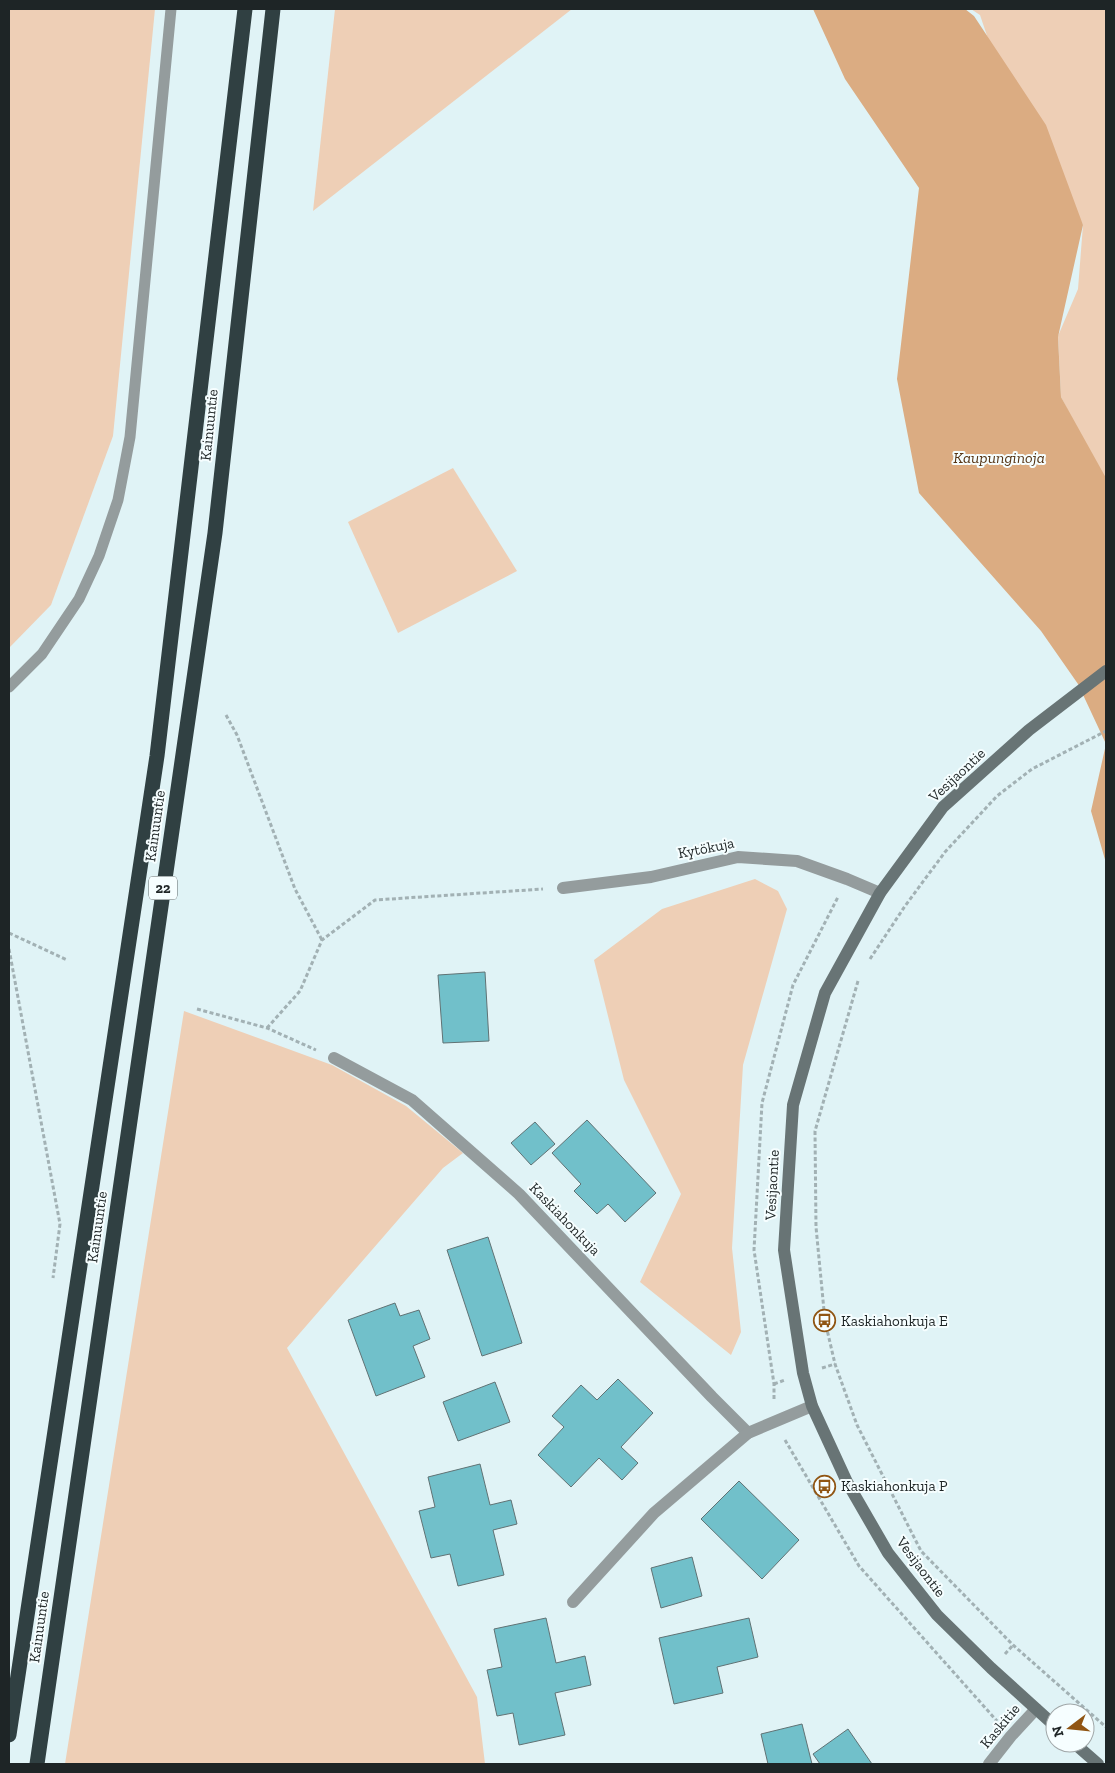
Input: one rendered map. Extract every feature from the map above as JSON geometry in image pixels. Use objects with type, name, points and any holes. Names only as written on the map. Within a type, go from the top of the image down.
[{"type":"highway","name":"Kainuuntie","points":[[9,1735],[157,756],[246,9]]},
{"type":"highway","name":"Kainuuntie","points":[[36,1764],[215,533],[273,9]]},
{"type":"street","name":"Vesijaontie","points":[[1045,1717],[937,1615],[888,1553],[847,1482],[812,1406],[803,1373],[784,1250],[793,1105],[825,993],[880,893],[943,807],[1029,730],[1106,672]]},
{"type":"street","name":"Kytökuja","points":[[563,888],[651,877],[738,857],[797,861],[880,893]]},
{"type":"street","name":"Kaskiahonkuja","points":[[334,1058],[412,1100],[519,1194],[748,1433]]},
{"type":"street","points":[[573,1602],[654,1514],[748,1433],[812,1406]]},
{"type":"street","name":"Kaskitie","points":[[989,1764],[1036,1709]]},
{"type":"street","points":[[1085,1753],[1098,1764]]},
{"type":"lane","points":[[9,686],[42,654],[79,599],[99,556],[118,500],[131,427],[171,9]]},
{"type":"path","points":[[226,715],[237,736],[295,889],[322,940]]},
{"type":"path","points":[[869,960],[905,906],[945,852],[997,796],[1032,769],[1106,731]]},
{"type":"path","points":[[847,879],[793,985],[762,1103],[754,1250],[774,1384],[774,1421],[858,1566],[1011,1736]]},
{"type":"path","points":[[266,1028],[300,991],[322,940],[375,900],[563,888]]},
{"type":"path","points":[[9,933],[67,960]]},
{"type":"path","points":[[9,949],[60,1224],[53,1282]]},
{"type":"path","points":[[859,975],[815,1131],[816,1227],[825,1321],[835,1364],[857,1424],[921,1551],[1013,1645],[1106,1727]]},
{"type":"path","points":[[197,1009],[266,1028],[334,1058]]},
{"type":"shaded area","points":[[9,9],[155,9],[113,436],[51,605],[9,648]]},
{"type":"shaded area","points":[[335,9],[572,9],[313,211]]},
{"type":"shaded area","points":[[971,9],[1106,9],[1106,486],[1061,397],[1058,336],[1078,289],[1083,225],[1000,74],[980,15]]},
{"type":"shaded area","points":[[453,468],[517,571],[398,633],[348,522]]},
{"type":"shaded area","points":[[755,879],[778,891],[787,909],[743,1065],[732,1248],[741,1332],[731,1355],[640,1282],[681,1194],[624,1080],[594,960],[662,909]]},
{"type":"shaded area","points":[[184,1011],[332,1065],[406,1106],[463,1153],[443,1168],[287,1348],[477,1697],[485,1764],[65,1764]]},
{"type":"water","name":"Kaupunginoja","points":[[813,9],[965,9],[974,16],[1046,125],[1083,225],[1058,337],[1061,397],[1106,478],[1106,744],[1078,684],[1041,631],[919,493],[897,379],[919,188],[845,79]]},
{"type":"water","points":[[1106,744],[1106,863],[1091,811]]},
{"type":"building","points":[[485,972],[489,1041],[443,1043],[438,975]]},
{"type":"building","points":[[587,1120],[656,1193],[625,1222],[608,1204],[597,1214],[574,1191],[581,1184],[552,1153]]},
{"type":"building","points":[[535,1122],[555,1144],[531,1165],[511,1143]]},
{"type":"building","points":[[488,1237],[522,1343],[482,1356],[447,1250]]},
{"type":"building","points":[[395,1303],[400,1316],[419,1310],[430,1339],[413,1346],[425,1377],[376,1396],[348,1320]]},
{"type":"building","points":[[618,1379],[653,1413],[621,1447],[638,1463],[622,1480],[599,1458],[571,1487],[538,1455],[564,1427],[552,1416],[581,1385],[597,1400]]},
{"type":"building","points":[[495,1382],[510,1422],[458,1441],[443,1402]]},
{"type":"building","points":[[480,1464],[490,1505],[511,1500],[517,1524],[493,1530],[504,1575],[458,1586],[450,1554],[431,1558],[419,1511],[435,1507],[428,1477]]},
{"type":"building","points":[[739,1481],[799,1540],[762,1579],[701,1519]]},
{"type":"building","points":[[692,1557],[702,1596],[661,1608],[651,1568]]},
{"type":"building","points":[[546,1618],[556,1663],[585,1656],[591,1685],[555,1693],[565,1735],[519,1745],[513,1713],[497,1716],[487,1670],[502,1667],[494,1629]]},
{"type":"building","points":[[749,1618],[758,1657],[717,1667],[723,1693],[674,1704],[659,1638]]},
{"type":"building","points":[[802,1724],[812,1764],[768,1764],[761,1734]]},
{"type":"building","points":[[848,1729],[872,1764],[820,1764],[813,1754]]},
{"type":"place","name":"Kaskiahonkuja E","points":[[825,1321]]},
{"type":"place","name":"Kaskiahonkuja P","points":[[825,1486]]}]
